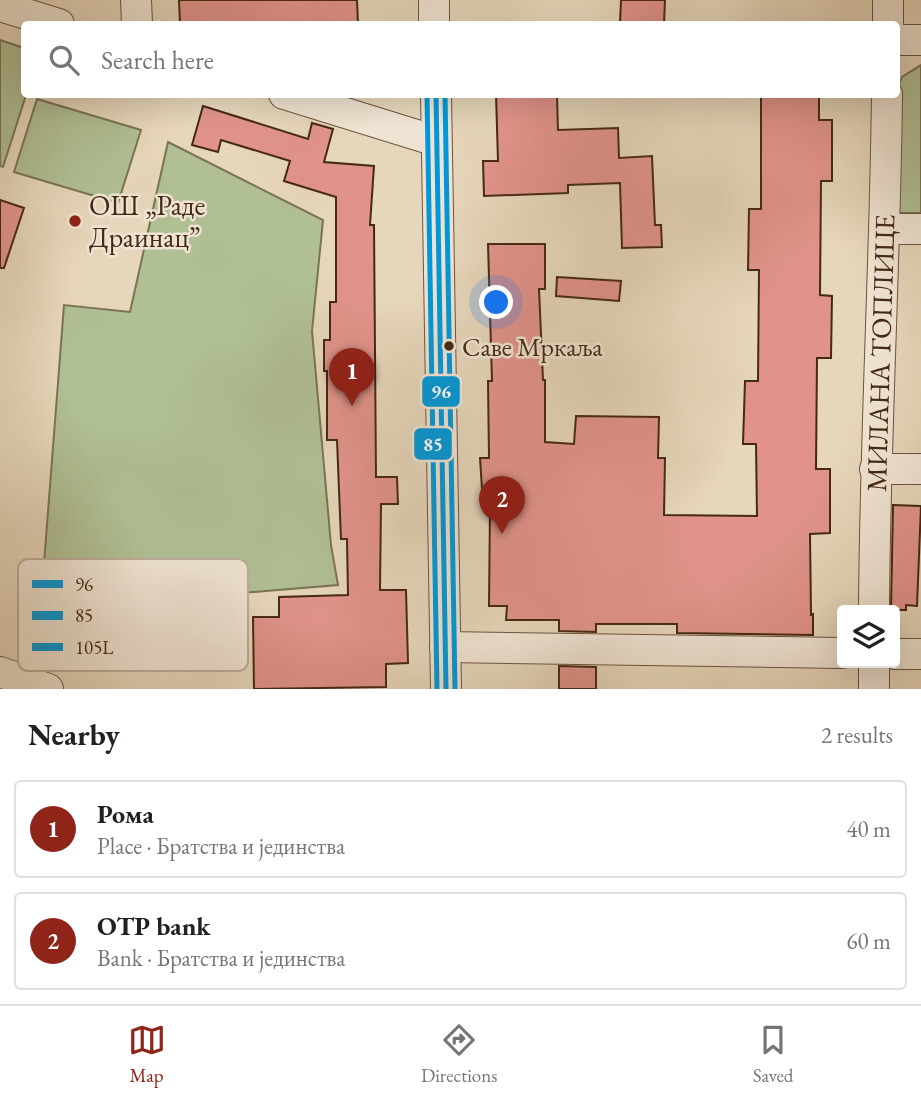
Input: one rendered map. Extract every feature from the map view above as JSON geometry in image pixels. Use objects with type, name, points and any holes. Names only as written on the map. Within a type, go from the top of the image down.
[{"type":"street","points":[[136,0],[136,21]]},
{"type":"street","points":[[434,0],[435,21]]},
{"type":"street","points":[[888,0],[888,21]]},
{"type":"street","points":[[0,6],[49,21]]},
{"type":"street","points":[[900,40],[921,40]]},
{"type":"street","points":[[297,98],[436,141]]},
{"type":"street","points":[[436,98],[446,689]]},
{"type":"street","name":"МИЛАНА ТОПЛИЦЕ","points":[[874,605],[875,469],[886,229],[887,98]]},
{"type":"street","points":[[886,229],[921,229]]},
{"type":"street","points":[[875,469],[921,469]]},
{"type":"street","points":[[445,647],[837,653]]},
{"type":"street","points":[[900,654],[921,654]]},
{"type":"street","points":[[874,668],[874,689]]},
{"type":"street","points":[[0,672],[48,689]]},
{"type":"green space","points":[[0,40],[21,47],[21,98],[25,98],[3,167],[0,166]]},
{"type":"green space","points":[[921,65],[921,213],[899,213],[897,98],[900,98],[902,77]]},
{"type":"green space","points":[[37,99],[141,130],[118,203],[14,172]]},
{"type":"green space","points":[[168,142],[323,220],[312,331],[331,545],[338,585],[248,592],[248,559],[44,559],[64,305],[130,312]]},
{"type":"building","points":[[179,0],[357,0],[358,21],[180,21]]},
{"type":"building","points":[[621,0],[665,0],[664,21],[620,21]]},
{"type":"building","points":[[496,98],[557,98],[558,130],[618,128],[619,158],[652,156],[655,225],[661,225],[662,247],[622,248],[620,183],[568,185],[568,193],[484,196],[483,161],[498,161]]},
{"type":"building","points":[[761,98],[819,98],[819,120],[832,120],[832,181],[821,181],[820,295],[832,296],[831,358],[817,358],[816,469],[830,469],[830,533],[810,534],[813,635],[677,633],[677,624],[596,624],[596,632],[559,631],[559,620],[506,620],[507,606],[489,606],[490,505],[483,505],[480,458],[489,458],[488,381],[492,381],[488,244],[545,244],[545,289],[539,289],[545,380],[545,442],[574,444],[576,416],[659,417],[658,458],[665,458],[664,515],[757,516],[756,444],[743,444],[745,381],[758,381],[759,270],[748,270],[749,209],[761,209]]},
{"type":"building","points":[[203,106],[308,139],[312,123],[333,129],[324,162],[374,166],[370,225],[374,225],[376,477],[397,477],[398,504],[381,504],[380,590],[406,590],[408,663],[386,664],[386,687],[254,689],[253,617],[279,617],[279,597],[348,595],[347,539],[341,539],[337,440],[327,440],[327,371],[324,371],[324,340],[330,340],[330,302],[336,302],[336,197],[284,181],[290,161],[221,140],[218,152],[192,145]]},
{"type":"building","points":[[0,200],[24,208],[4,268],[0,268]]},
{"type":"building","points":[[557,277],[621,281],[619,301],[556,296]]},
{"type":"building","points":[[893,505],[921,506],[917,606],[906,605],[906,610],[900,610],[900,605],[891,605]]},
{"type":"building","points":[[559,666],[596,667],[596,689],[559,689]]},
{"type":"transit line","name":"85","points":[[427,98],[437,689]]},
{"type":"transit line","name":"96","points":[[436,98],[446,689]]},
{"type":"transit line","name":"105L","points":[[445,98],[455,689]]},
{"type":"place","name":"ОШ „Раде Драинац”","points":[[75,221]]},
{"type":"place","name":"Саве Мркаља","points":[[449,346]]},
{"type":"place","name":"Рома","points":[[352,406]]},
{"type":"place","name":"OTP bank","points":[[502,534]]}]
